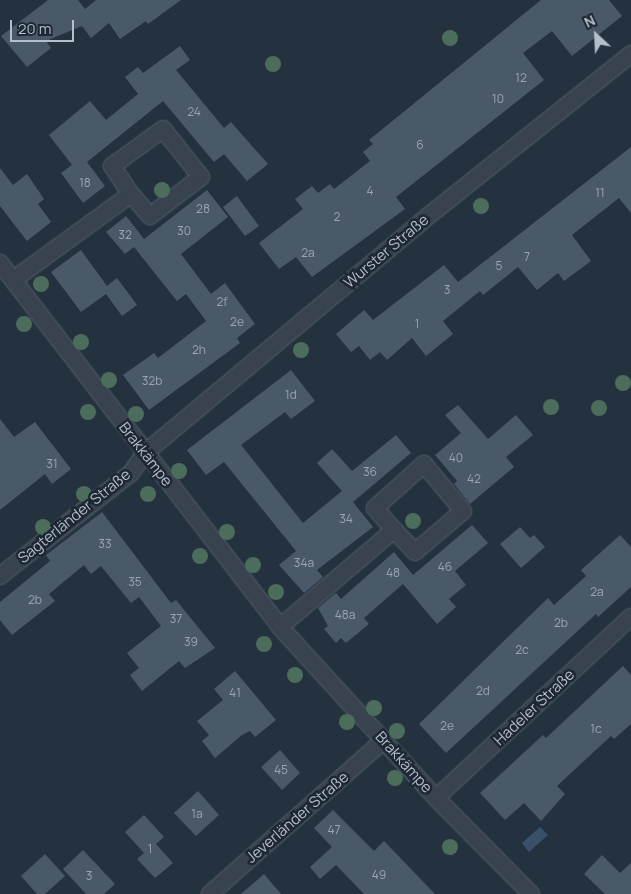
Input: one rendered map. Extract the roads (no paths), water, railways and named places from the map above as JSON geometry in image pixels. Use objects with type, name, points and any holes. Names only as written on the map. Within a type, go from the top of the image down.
[{"type":"street","name":"Wurster Straße","points":[[144,453],[422,221],[631,54]]},
{"type":"street","points":[[163,129],[201,178],[150,216],[130,194],[112,166],[163,129]]},
{"type":"street","points":[[13,280],[130,194]]},
{"type":"street","name":"Brakkämpe","points":[[0,263],[144,453],[280,627],[436,798],[531,894]]},
{"type":"street","name":"Sagterländer Straße","points":[[0,576],[131,473],[144,453]]},
{"type":"street","points":[[424,464],[463,511],[415,552],[394,530],[375,508],[424,464]]},
{"type":"street","points":[[280,627],[394,530]]},
{"type":"street","name":"Hadeler Straße","points":[[436,798],[631,616]]},
{"type":"street","name":"Jeverländer Straße","points":[[210,894],[384,740]]},
{"type":"water","points":[[540,827],[548,835],[529,852],[522,843]]}]
